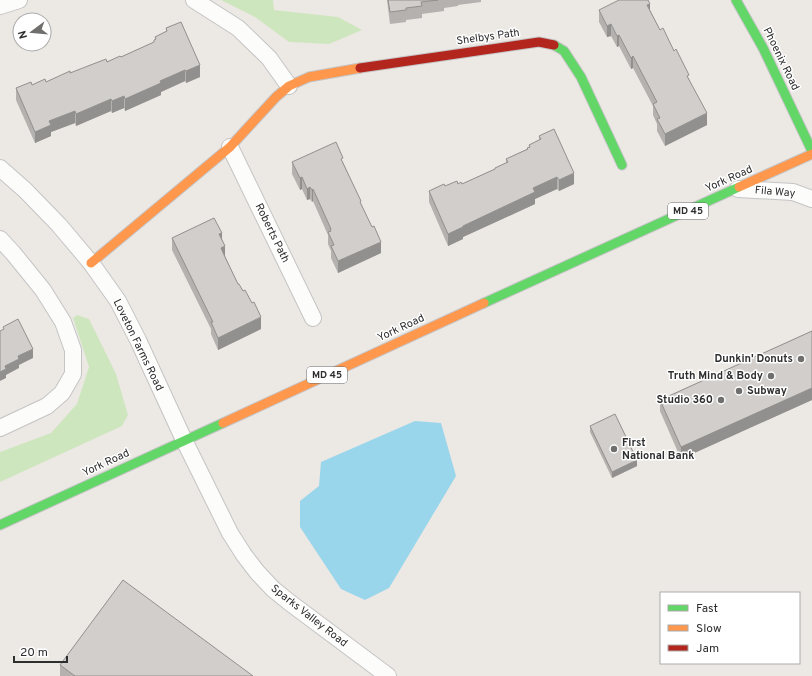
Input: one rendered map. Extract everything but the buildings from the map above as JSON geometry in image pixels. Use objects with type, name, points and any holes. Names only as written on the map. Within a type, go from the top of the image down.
[{"type":"main road","name":"Phoenix Road","points":[[736,0],[763,48],[812,151]]},
{"type":"main road","name":"Shelbys Path","points":[[288,86],[309,77],[347,70],[539,42],[552,44],[564,51],[581,77],[622,165]]},
{"type":"main road","points":[[91,263],[230,147],[288,86]]},
{"type":"main road","name":"York Road","points":[[0,525],[812,154]]},
{"type":"street","points":[[0,6],[19,0]]},
{"type":"street","points":[[194,0],[238,28],[269,58],[288,86]]},
{"type":"street","name":"Roberts Path","points":[[230,147],[313,318]]},
{"type":"street","name":"Loveton Farms Road","points":[[0,168],[25,190],[59,225],[91,263],[118,302],[138,340],[184,440]]},
{"type":"street","name":"Fila Way","points":[[736,189],[793,192],[812,198]]},
{"type":"street","points":[[0,239],[13,252],[43,290],[63,322],[73,350],[72,374],[62,393],[47,406],[0,428]]},
{"type":"street","name":"Sparks Valley Road","points":[[184,440],[230,533],[257,572],[273,589],[289,602],[388,676]]},
{"type":"green space","points":[[221,0],[273,0],[274,10],[338,17],[362,30],[329,44],[289,42],[255,17]]},
{"type":"green space","points":[[77,315],[89,319],[116,374],[128,415],[122,426],[0,482],[0,452],[51,433],[77,404],[89,367],[73,318]]},
{"type":"water","points":[[415,421],[441,423],[456,476],[389,588],[365,600],[341,589],[300,527],[300,501],[319,486],[321,462]]},
{"type":"traffic: fast","points":[[736,0],[763,48],[812,151]]},
{"type":"traffic: fast","points":[[554,45],[564,51],[581,77],[622,165]]},
{"type":"traffic: fast","points":[[484,303],[739,187]]},
{"type":"traffic: fast","points":[[0,525],[223,423]]},
{"type":"traffic: slow","points":[[91,263],[230,147],[276,97],[289,86],[309,77],[360,68]]},
{"type":"traffic: slow","points":[[739,187],[812,154]]},
{"type":"traffic: slow","points":[[223,423],[484,303]]},
{"type":"traffic: jam","points":[[360,68],[539,42],[554,45]]},
{"type":"place","name":"Dunkin' Donuts","points":[[801,359]]},
{"type":"place","name":"Truth Mind & Body","points":[[771,376]]},
{"type":"place","name":"Subway","points":[[739,391]]},
{"type":"place","name":"Studio 360","points":[[721,400]]},
{"type":"place","name":"First National Bank","points":[[614,449]]}]
